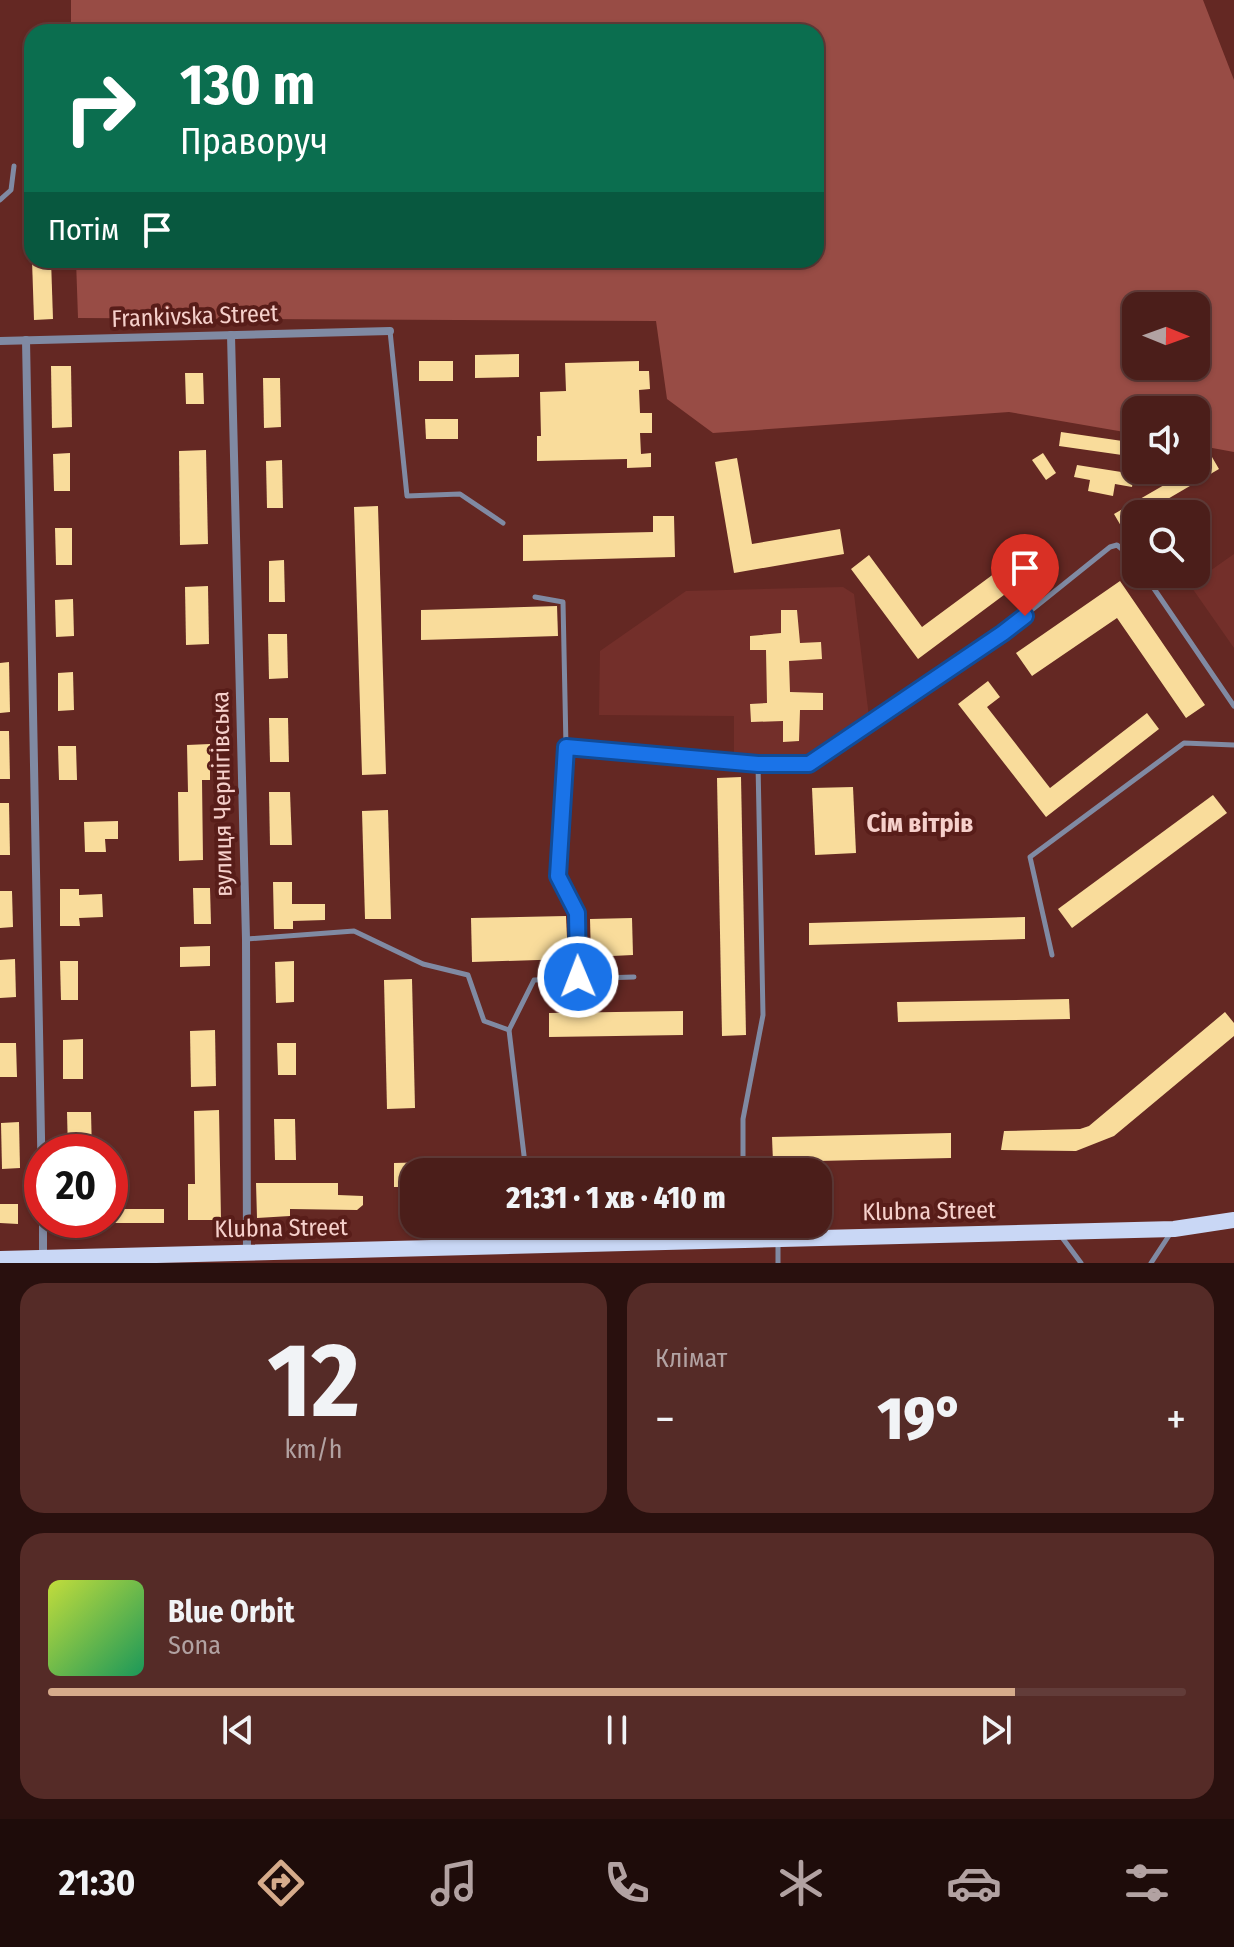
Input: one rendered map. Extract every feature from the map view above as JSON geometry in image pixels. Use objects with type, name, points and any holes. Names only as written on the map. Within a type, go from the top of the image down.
[{"type":"main road","name":"Klubna Street","points":[[773,1238],[1174,1229],[1234,1220]]},
{"type":"main road","name":"Klubna Street","points":[[0,1259],[535,1245],[647,1238]]},
{"type":"street","name":"Frankivska Street","points":[[0,341],[390,331]]},
{"type":"street","name":"вулиця Чернігівська","points":[[231,335],[246,939],[247,1253]]},
{"type":"street","points":[[26,340],[41,1134]]},
{"type":"street","points":[[43,1238],[43,1258]]},
{"type":"lane","points":[[0,200],[11,190],[14,166]]},
{"type":"lane","points":[[390,331],[407,496],[460,494],[503,523]]},
{"type":"lane","points":[[566,747],[758,764],[809,764],[1003,633],[1110,547],[1117,545],[1122,549]]},
{"type":"lane","points":[[1154,588],[1234,706]]},
{"type":"lane","points":[[535,597],[563,602],[566,747],[558,876],[577,913],[578,977]]},
{"type":"lane","points":[[1052,955],[1030,857],[1184,743],[1234,745]]},
{"type":"lane","points":[[743,1158],[743,1119],[763,1015],[758,764]]},
{"type":"lane","points":[[246,939],[354,931],[423,964],[468,975],[484,1021],[509,1030]]},
{"type":"lane","points":[[524,1158],[509,1030],[534,980],[634,977]]},
{"type":"lane","points":[[1151,1263],[1174,1229]]},
{"type":"lane","points":[[1058,1232],[1081,1263]]},
{"type":"lane","points":[[534,1238],[535,1245]]},
{"type":"lane","points":[[778,1239],[778,1263]]},
{"type":"shaded area","points":[[71,0],[1203,0],[1234,80],[1234,452],[1210,448],[1210,396],[1122,396],[1122,432],[1009,412],[713,433],[667,399],[656,321],[78,318],[76,268],[824,268],[824,24],[71,24]]},
{"type":"shaded area","points":[[1234,554],[1234,648],[1192,588],[1210,588],[1210,571]]},
{"type":"shaded area","points":[[843,587],[854,594],[869,717],[811,758],[734,756],[734,716],[599,715],[600,651],[686,591]]},
{"type":"building","points":[[32,268],[51,268],[53,319],[34,320]]},
{"type":"building","points":[[519,354],[519,377],[475,378],[475,355]]},
{"type":"building","points":[[419,361],[453,361],[453,381],[419,381]]},
{"type":"building","points":[[639,361],[639,371],[649,371],[650,389],[639,390],[640,413],[652,413],[652,433],[640,433],[641,454],[651,453],[651,467],[627,468],[627,459],[537,461],[537,436],[541,436],[540,392],[566,391],[565,363]]},
{"type":"building","points":[[51,366],[71,366],[72,427],[52,428]]},
{"type":"building","points":[[185,373],[203,373],[204,404],[186,404]]},
{"type":"building","points":[[263,378],[280,378],[281,427],[264,428]]},
{"type":"building","points":[[425,419],[458,419],[458,439],[426,439]]},
{"type":"building","points":[[1061,432],[1122,441],[1122,455],[1059,446]]},
{"type":"building","points":[[206,450],[208,544],[180,545],[179,451]]},
{"type":"building","points":[[70,453],[70,491],[54,491],[53,454]]},
{"type":"building","points":[[1043,453],[1056,473],[1046,480],[1032,460]]},
{"type":"building","points":[[737,458],[752,544],[840,529],[844,554],[734,573],[715,462]]},
{"type":"building","points":[[1210,458],[1219,469],[1210,474]]},
{"type":"building","points":[[282,460],[283,508],[267,508],[266,461]]},
{"type":"building","points":[[1077,465],[1122,472],[1122,484],[1132,484],[1132,487],[1115,484],[1113,496],[1088,491],[1090,480],[1074,477]]},
{"type":"building","points":[[1166,484],[1193,484],[1166,500],[1138,500]]},
{"type":"building","points":[[378,506],[386,774],[362,775],[354,507]]},
{"type":"building","points":[[1122,509],[1122,525],[1121,526],[1114,514]]},
{"type":"building","points":[[653,516],[674,516],[675,557],[523,561],[523,535],[653,532]]},
{"type":"building","points":[[55,528],[72,528],[72,565],[56,565]]},
{"type":"building","points":[[1022,553],[1036,571],[918,659],[851,569],[869,555],[922,627]]},
{"type":"building","points":[[284,560],[285,602],[269,602],[269,561]]},
{"type":"building","points":[[1120,581],[1205,705],[1186,718],[1117,618],[1032,676],[1016,653]]},
{"type":"building","points":[[208,586],[209,644],[186,645],[185,587]]},
{"type":"building","points":[[73,599],[74,636],[56,637],[55,600]]},
{"type":"building","points":[[557,606],[558,636],[421,640],[421,610]]},
{"type":"building","points":[[781,610],[797,610],[800,643],[821,642],[822,659],[789,661],[790,692],[823,693],[823,710],[800,710],[799,741],[783,742],[783,721],[751,722],[750,704],[767,703],[766,650],[750,650],[750,636],[781,633]]},
{"type":"building","points":[[268,634],[287,634],[288,678],[269,679]]},
{"type":"building","points":[[9,662],[10,712],[0,713],[0,663]]},
{"type":"building","points":[[73,672],[74,710],[58,711],[58,673]]},
{"type":"building","points":[[988,681],[1000,697],[987,707],[1050,788],[1147,713],[1159,729],[1046,817],[958,704]]},
{"type":"building","points":[[269,718],[288,718],[289,762],[270,762]]},
{"type":"building","points":[[0,731],[9,731],[10,779],[0,779]]},
{"type":"building","points":[[210,744],[210,780],[202,780],[203,860],[179,861],[178,792],[188,792],[187,745]]},
{"type":"building","points":[[58,746],[76,746],[77,780],[59,780]]},
{"type":"building","points":[[741,777],[746,1035],[722,1036],[717,778]]},
{"type":"building","points":[[853,787],[856,853],[815,855],[812,788]]},
{"type":"building","points":[[269,792],[290,792],[292,845],[270,845]]},
{"type":"building","points":[[1213,795],[1227,813],[1072,928],[1058,909]]},
{"type":"building","points":[[0,803],[9,803],[10,855],[0,855]]},
{"type":"building","points":[[388,810],[391,919],[365,919],[362,811]]},
{"type":"building","points":[[118,821],[118,839],[105,839],[106,852],[85,852],[84,822]]},
{"type":"building","points":[[273,882],[292,882],[292,904],[325,904],[325,920],[293,921],[293,929],[274,929]]},
{"type":"building","points":[[193,888],[210,888],[211,924],[194,924]]},
{"type":"building","points":[[60,889],[79,889],[79,895],[102,894],[103,917],[79,918],[80,926],[60,926]]},
{"type":"building","points":[[0,891],[12,891],[13,927],[0,928]]},
{"type":"building","points":[[566,916],[568,959],[472,962],[471,918]]},
{"type":"building","points":[[1025,917],[1025,939],[809,945],[809,923]]},
{"type":"building","points":[[632,918],[633,955],[591,957],[590,919]]},
{"type":"building","points":[[210,946],[210,966],[180,967],[180,947]]},
{"type":"building","points":[[15,959],[16,997],[0,998],[0,960]]},
{"type":"building","points":[[60,961],[78,961],[78,1000],[61,1000]]},
{"type":"building","points":[[294,961],[294,1002],[276,1003],[275,962]]},
{"type":"building","points":[[412,979],[415,1108],[387,1109],[384,980]]},
{"type":"building","points":[[1069,999],[1070,1019],[898,1022],[897,1002]]},
{"type":"building","points":[[683,1011],[683,1035],[549,1037],[549,1013]]},
{"type":"building","points":[[1225,1012],[1234,1023],[1234,1036],[1114,1136],[1076,1151],[1001,1150],[1004,1131],[1080,1129],[1089,1126]]},
{"type":"building","points":[[215,1030],[216,1086],[191,1087],[190,1031]]},
{"type":"building","points":[[83,1039],[83,1079],[63,1079],[63,1040]]},
{"type":"building","points":[[0,1043],[16,1043],[17,1077],[0,1077]]},
{"type":"building","points":[[277,1043],[296,1043],[296,1075],[278,1075]]},
{"type":"building","points":[[219,1110],[221,1220],[188,1220],[188,1184],[195,1184],[194,1111]]},
{"type":"building","points":[[67,1112],[91,1112],[92,1134],[68,1134]]},
{"type":"building","points":[[274,1119],[295,1119],[296,1160],[275,1160]]},
{"type":"building","points":[[19,1122],[20,1168],[2,1169],[1,1123]]},
{"type":"building","points":[[951,1133],[951,1158],[832,1161],[832,1158],[773,1158],[772,1137]]},
{"type":"building","points":[[394,1163],[400,1163],[400,1187],[394,1187]]},
{"type":"building","points":[[256,1183],[338,1183],[338,1195],[363,1196],[363,1205],[357,1210],[290,1209],[290,1216],[257,1218]]},
{"type":"building","points":[[0,1204],[18,1204],[18,1224],[0,1223]]},
{"type":"building","points":[[128,1209],[164,1209],[164,1223],[128,1223]]},
{"type":"district","name":"Сім вітрів","points":[[920,823]]},
{"type":"route","points":[[578,977],[577,913],[558,876],[566,747],[758,764],[809,764],[1025,616]]}]
